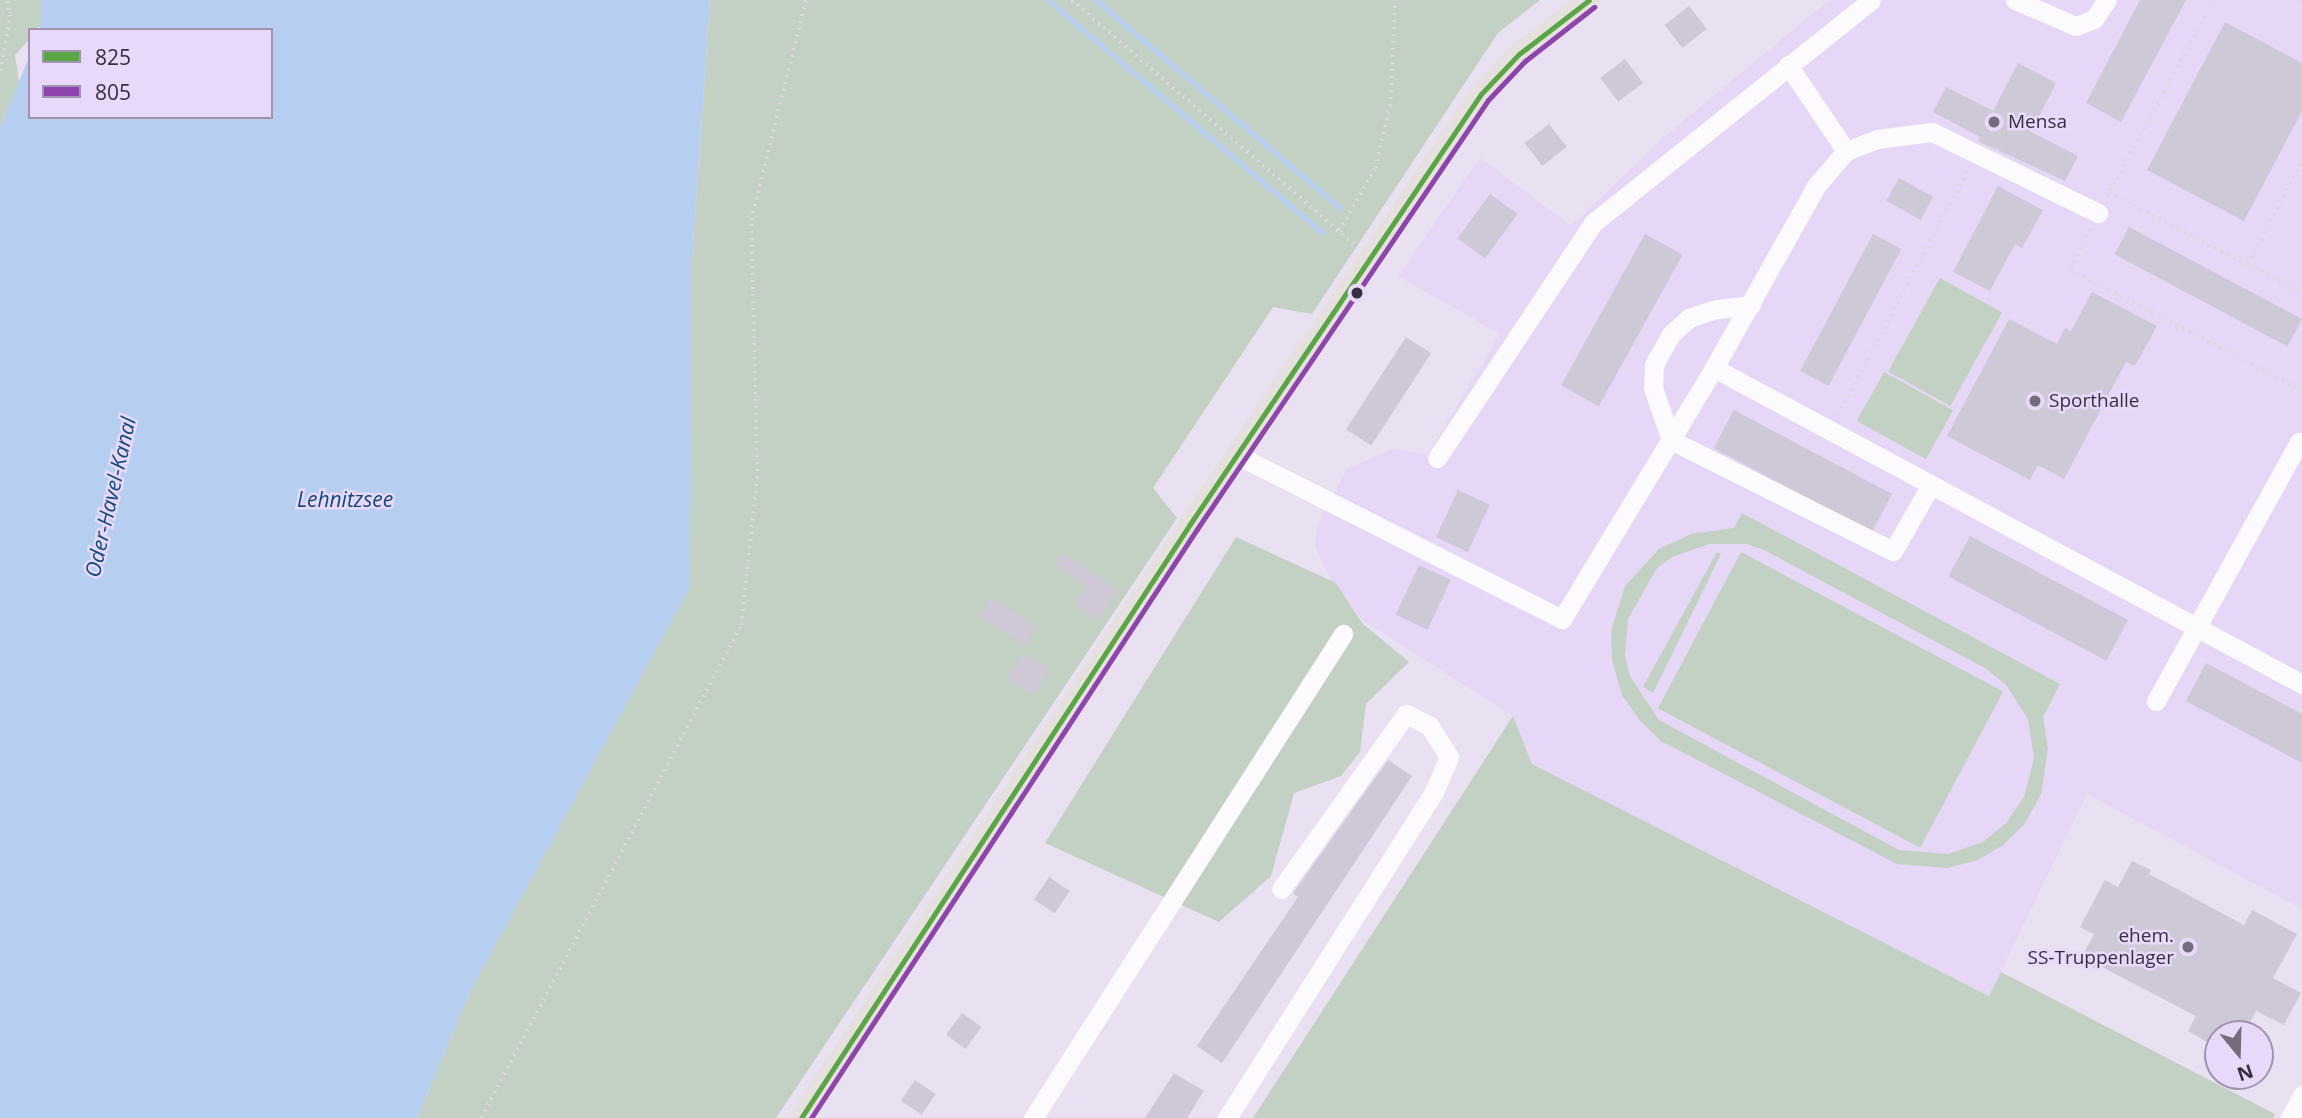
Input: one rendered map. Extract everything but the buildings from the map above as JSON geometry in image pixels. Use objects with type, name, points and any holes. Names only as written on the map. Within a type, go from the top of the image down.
[{"type":"main road","points":[[801,1118],[1237,455],[1481,94],[1519,54],[1589,0]]},
{"type":"lane","points":[[1437,458],[1593,223],[1871,0]]},
{"type":"lane","points":[[2015,0],[2076,26],[2094,19],[2107,0]]},
{"type":"lane","points":[[1788,65],[1846,151]]},
{"type":"lane","points":[[1237,455],[1562,619],[1751,305],[1816,186],[1846,151],[1877,139],[1932,132],[2098,213]]},
{"type":"lane","points":[[1751,305],[1698,315],[1671,334],[1654,365],[1653,388],[1671,439],[1893,551],[1931,485]]},
{"type":"lane","points":[[1714,368],[2302,684]]},
{"type":"lane","points":[[2157,701],[2299,442]]},
{"type":"lane","points":[[1032,1118],[1343,634]]},
{"type":"lane","points":[[1227,1118],[1434,793],[1449,757],[1430,726],[1406,714],[1281,889]]},
{"type":"lane","points":[[2290,1118],[2302,1095]]},
{"type":"path","points":[[0,71],[10,17],[7,0]]},
{"type":"path","points":[[481,1118],[741,625],[758,478],[751,220],[806,0]]},
{"type":"path","points":[[1072,0],[1369,257]]},
{"type":"path","points":[[1339,231],[1376,168],[1390,106],[1395,0]]},
{"type":"path","points":[[2214,0],[2098,213],[2071,270],[2302,390]]},
{"type":"path","points":[[1830,431],[1976,153]]},
{"type":"path","points":[[2248,265],[2302,160]]},
{"type":"path","points":[[2109,193],[2302,293]]},
{"type":"shaded area","points":[[1829,0],[2302,0],[2302,909],[2087,794],[1989,996],[1532,764],[1513,716],[1364,621],[1336,589],[1315,547],[1317,527],[1346,470],[1392,449],[1428,454],[1500,334],[1398,276],[1480,158],[1571,226],[1664,137]]},
{"type":"green space","points":[[0,0],[42,0],[42,26],[28,28],[28,41],[15,55],[19,82],[0,127]]},
{"type":"green space","points":[[710,0],[1540,0],[1498,33],[1312,314],[1273,307],[1153,488],[1177,518],[776,1118],[417,1118],[469,994],[692,260]]},
{"type":"green space","points":[[1940,278],[2002,312],[1950,406],[1888,372]]},
{"type":"green space","points":[[1884,372],[1953,410],[1926,459],[1857,421]]},
{"type":"green space","points":[[1742,513],[2060,684],[2043,717],[2048,749],[2041,794],[2024,825],[2003,845],[1978,860],[1947,868],[1897,864],[1661,741],[1640,721],[1622,695],[1612,660],[1611,631],[1625,586],[1659,549],[1691,534],[1734,528]],"holes":[[[1709,544],[1747,544],[1764,550],[1985,668],[2006,685],[2028,719],[2034,758],[2024,797],[2006,823],[1983,842],[1948,854],[1899,850],[1659,720],[1630,676],[1625,655],[1628,619],[1657,568],[1672,557]]]},
{"type":"green space","points":[[1236,537],[1336,583],[1362,623],[1409,662],[1366,704],[1360,752],[1341,776],[1294,793],[1271,876],[1219,922],[1045,843]]},
{"type":"green space","points":[[1717,552],[1721,554],[1653,693],[1643,687]]},
{"type":"green space","points":[[1741,552],[2003,691],[1920,848],[1658,708]]},
{"type":"green space","points":[[1513,716],[1532,764],[1989,996],[2001,972],[2204,1077],[2204,1090],[2229,1090],[2275,1114],[2273,1118],[1253,1118]]},
{"type":"water","name":"Lehnitzsee","points":[[42,0],[710,0],[692,260],[690,587],[469,994],[417,1118],[0,1118],[0,127],[28,60],[28,119],[273,119],[273,28],[40,28]]},
{"type":"waterway","points":[[1048,0],[1322,232]]},
{"type":"waterway","points":[[1096,0],[1340,208]]},
{"type":"transit line","name":"825","points":[[801,1118],[1190,524],[1481,94],[1519,54],[1589,0]]},
{"type":"transit line","name":"805","points":[[811,1118],[1197,529],[1488,100],[1525,61],[1594,7]]},
{"type":"place","name":"Mensa","points":[[1994,122]]},
{"type":"place","name":"Sporthalle","points":[[2035,401]]},
{"type":"place","name":"ehem. SS-Truppenlager","points":[[2188,947]]},
{"type":"water label","name":"Oder-Havel-Kanal","points":[[110,497]]}]
